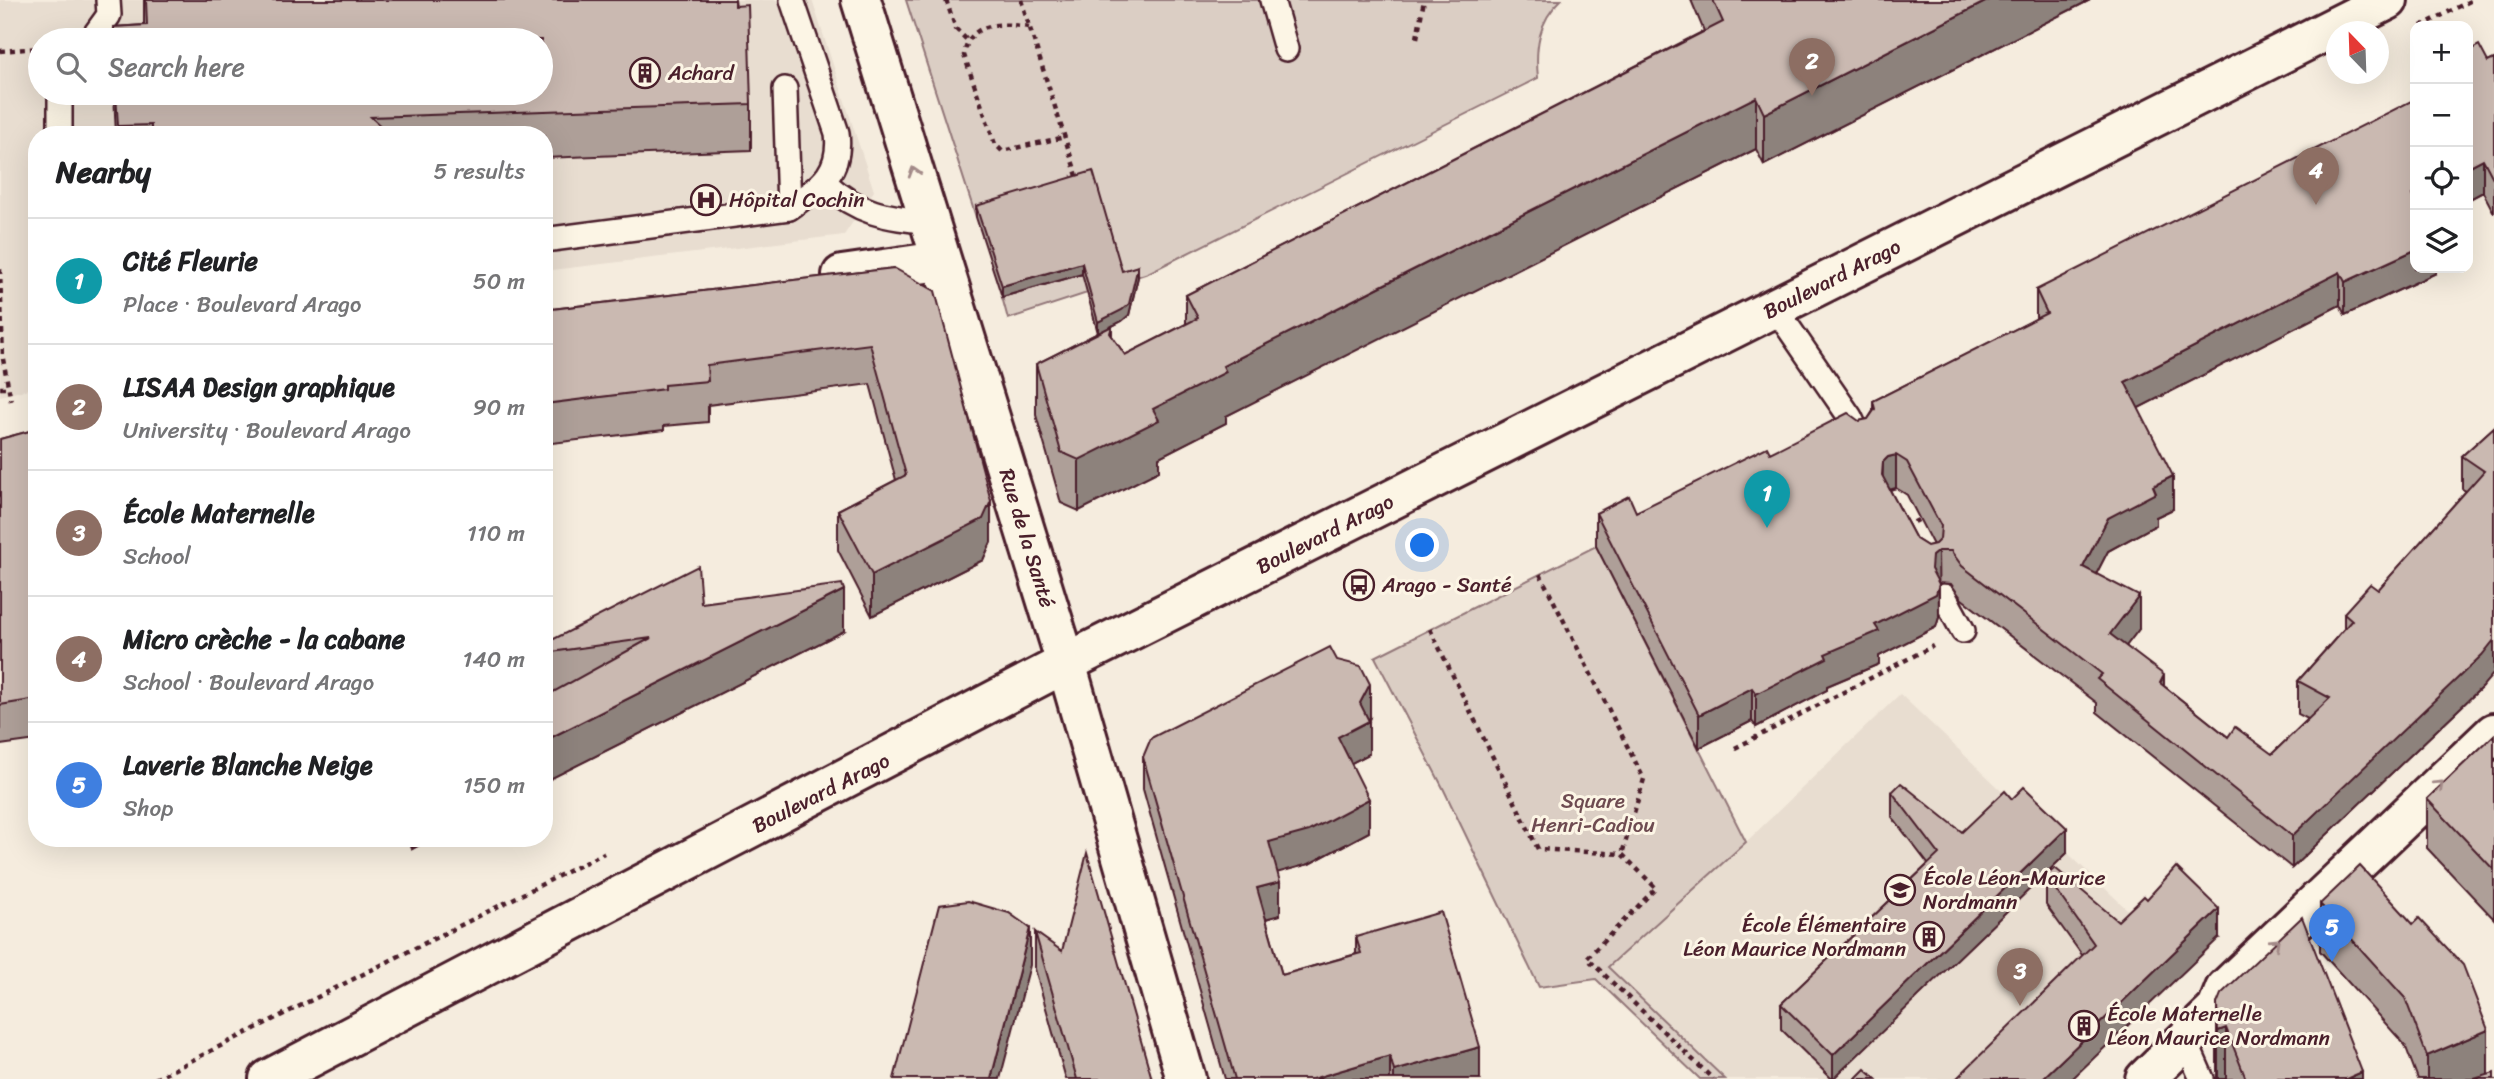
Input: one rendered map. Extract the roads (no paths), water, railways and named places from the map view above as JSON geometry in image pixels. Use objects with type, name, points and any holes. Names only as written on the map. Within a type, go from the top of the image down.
[{"type":"main road","name":"Rue de la Santé","points":[[861,0],[1066,663],[1186,1079]]},
{"type":"main road","name":"Boulevard Arago","points":[[269,1079],[1066,663],[2388,0]]},
{"type":"main road","points":[[808,280],[940,261]]},
{"type":"main road","points":[[2145,1079],[2217,1009],[2225,989],[2494,733]]},
{"type":"lane","points":[[100,28],[109,15],[108,0]]},
{"type":"lane","points":[[553,239],[789,208],[825,183],[839,153],[837,133],[792,0]]},
{"type":"lane","points":[[1272,0],[1286,49]]},
{"type":"lane","points":[[785,89],[789,208]]},
{"type":"lane","points":[[60,105],[60,126]]},
{"type":"lane","points":[[825,183],[845,201],[880,216],[930,222]]},
{"type":"lane","points":[[1775,307],[1850,417],[1861,440]]},
{"type":"lane","points":[[1944,596],[1963,631]]},
{"type":"lane","points":[[2185,1040],[2202,1079]]},
{"type":"place","name":"Achard","points":[[645,73]]},
{"type":"place","name":"LISAA Design graphique","points":[[1812,96]]},
{"type":"place","name":"Hôpital Cochin","points":[[706,200]]},
{"type":"place","name":"Micro crèche - la cabane","points":[[2316,205]]},
{"type":"place","name":"Cité Fleurie","points":[[1767,528]]},
{"type":"place","name":"Arago - Santé","points":[[1359,585]]},
{"type":"place","name":"École Léon-Maurice Nordmann","points":[[1900,890]]},
{"type":"place","name":"École Élémentaire Léon Maurice Nordmann","points":[[1929,937]]},
{"type":"place","name":"Laverie Blanche Neige","points":[[2332,962]]},
{"type":"place","name":"École Maternelle","points":[[2020,1006]]},
{"type":"place","name":"École Maternelle Léon Maurice Nordmann","points":[[2084,1026]]},
{"type":"park label","name":"Square Henri-Cadiou","points":[[1593,813]]}]
